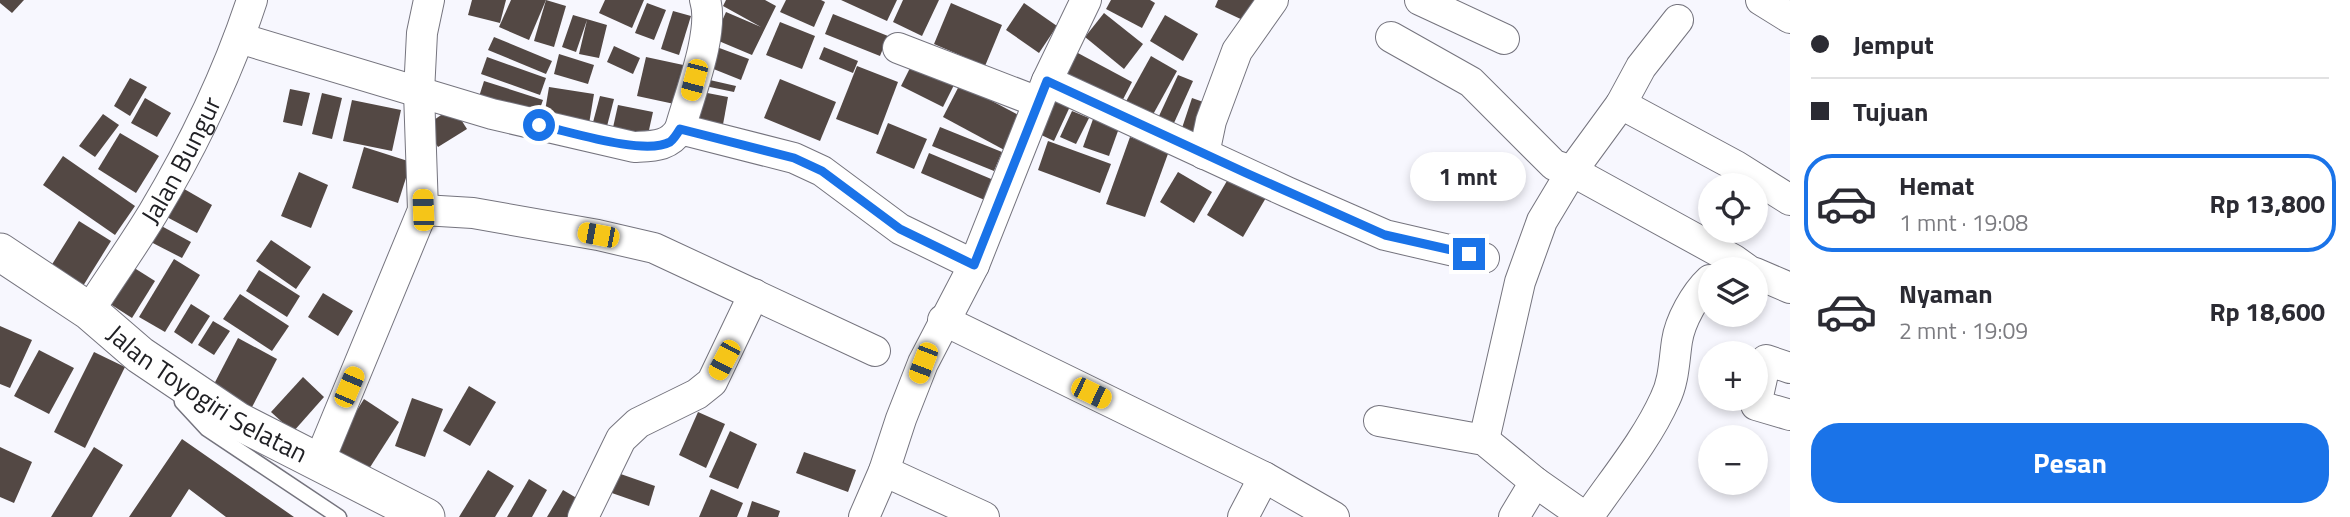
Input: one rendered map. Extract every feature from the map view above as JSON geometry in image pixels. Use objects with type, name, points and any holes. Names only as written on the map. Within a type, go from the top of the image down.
[{"type":"street","name":"Jalan Bungur","points":[[89,311],[153,212],[200,126],[239,38],[252,0]]},
{"type":"street","points":[[318,464],[423,210],[419,92],[422,33],[429,0]]},
{"type":"street","points":[[864,517],[884,471],[923,363],[943,320],[974,265],[1042,92],[1087,0]]},
{"type":"street","points":[[1204,154],[1210,121],[1237,51],[1273,0]]},
{"type":"street","points":[[1420,0],[1504,39]]},
{"type":"street","points":[[1761,0],[1790,18]]},
{"type":"street","points":[[239,38],[492,114],[634,147],[658,146],[670,142],[680,129],[707,31],[707,2]]},
{"type":"street","points":[[1484,440],[1520,282],[1542,221],[1572,171],[1621,104],[1641,68],[1678,20]]},
{"type":"street","points":[[1391,37],[1471,82],[1554,165],[1572,171],[1721,257]]},
{"type":"street","points":[[898,48],[1042,92],[1204,154],[1385,235],[1484,258]]},
{"type":"street","points":[[1621,104],[1736,166],[1790,200]]},
{"type":"street","points":[[680,129],[803,162],[822,171],[900,229],[974,265]]},
{"type":"street","points":[[423,210],[485,215],[654,248],[875,351]]},
{"type":"street","name":"Jalan Toyogiri Selatan","points":[[0,252],[89,311],[140,355],[238,421],[415,514]]},
{"type":"street","points":[[1768,279],[1790,288]]},
{"type":"street","points":[[583,517],[621,439],[638,423],[696,394],[712,382],[754,294]]},
{"type":"street","points":[[1379,421],[1484,440],[1535,482],[1587,517],[1656,418],[1667,396],[1674,368],[1677,338],[1688,312],[1698,297]]},
{"type":"street","points":[[943,320],[1264,477],[1334,517]]},
{"type":"street","points":[[1790,368],[1766,360],[1756,405],[1790,415]]},
{"type":"street","points":[[884,471],[984,517]]},
{"type":"street","points":[[1244,517],[1264,477]]},
{"type":"street","points":[[1514,517],[1535,482]]},
{"type":"lane","points":[[177,380],[182,402],[207,429],[339,517]]},
{"type":"building","points":[[0,0],[24,0],[12,13]]},
{"type":"building","points":[[472,0],[506,0],[500,23],[468,15]]},
{"type":"building","points":[[511,0],[546,0],[529,40],[499,27]]},
{"type":"building","points":[[546,0],[566,6],[554,47],[534,41]]},
{"type":"building","points":[[605,0],[644,0],[632,28],[599,13]]},
{"type":"building","points":[[726,0],[765,0],[776,6],[752,55],[714,39],[726,12],[761,27],[723,6]]},
{"type":"building","points":[[786,0],[825,2],[814,27],[780,12]]},
{"type":"building","points":[[841,0],[897,0],[887,21]]},
{"type":"building","points":[[903,0],[939,0],[922,36],[893,22]]},
{"type":"building","points":[[1111,0],[1150,0],[1155,3],[1142,28],[1106,9]]},
{"type":"building","points":[[1218,0],[1257,0],[1247,22],[1215,7]]},
{"type":"building","points":[[647,3],[666,10],[654,40],[635,33]]},
{"type":"building","points":[[951,3],[1002,25],[985,66],[934,44]]},
{"type":"building","points":[[1024,3],[1057,26],[1039,53],[1006,30]]},
{"type":"building","points":[[673,11],[691,16],[679,55],[661,49]]},
{"type":"building","points":[[1104,13],[1143,44],[1124,69],[1085,37]]},
{"type":"building","points":[[833,14],[888,36],[880,56],[825,34]]},
{"type":"building","points":[[573,15],[607,25],[599,58],[579,54],[587,20],[576,52],[562,47]]},
{"type":"building","points":[[1165,15],[1198,34],[1183,61],[1150,41]]},
{"type":"building","points":[[780,22],[815,36],[802,69],[766,55]]},
{"type":"building","points":[[494,37],[552,61],[546,74],[488,50]]},
{"type":"building","points":[[614,46],[640,58],[633,74],[607,62]]},
{"type":"building","points":[[714,46],[749,59],[741,80],[706,66]]},
{"type":"building","points":[[824,47],[858,61],[853,73],[819,59]]},
{"type":"building","points":[[1076,52],[1132,82],[1117,111],[1061,81]]},
{"type":"building","points":[[559,54],[594,65],[588,84],[554,74]]},
{"type":"building","points":[[1151,56],[1177,71],[1150,120],[1124,105]]},
{"type":"building","points":[[487,57],[546,78],[540,95],[481,74]]},
{"type":"building","points":[[646,57],[688,66],[679,105],[637,96]]},
{"type":"building","points":[[912,64],[954,85],[943,107],[901,86]]},
{"type":"building","points":[[857,66],[898,82],[878,135],[836,119]]},
{"type":"building","points":[[1178,75],[1193,81],[1174,123],[1159,116]]},
{"type":"building","points":[[130,78],[147,87],[130,116],[114,106]]},
{"type":"building","points":[[701,78],[736,86],[734,92],[700,85]]},
{"type":"building","points":[[780,79],[836,102],[820,141],[764,118]]},
{"type":"building","points":[[484,81],[543,100],[535,122],[477,103]]},
{"type":"building","points":[[960,84],[1026,119],[1008,152],[943,117]]},
{"type":"building","points":[[549,87],[594,94],[589,124],[544,117]]},
{"type":"building","points":[[290,89],[310,93],[302,126],[283,122]]},
{"type":"building","points":[[697,91],[728,97],[722,130],[691,124]]},
{"type":"building","points":[[1056,92],[1073,100],[1054,141],[1037,133]]},
{"type":"building","points":[[322,93],[342,98],[332,139],[312,134]]},
{"type":"building","points":[[600,96],[614,99],[606,130],[592,126]]},
{"type":"building","points":[[145,98],[171,113],[157,137],[131,123]]},
{"type":"building","points":[[1192,98],[1209,104],[1196,140],[1180,134]]},
{"type":"building","points":[[352,100],[401,110],[392,151],[343,141]]},
{"type":"building","points":[[618,105],[653,112],[647,139],[612,132]]},
{"type":"building","points":[[453,107],[467,129],[438,147],[425,126]]},
{"type":"building","points":[[1097,108],[1123,117],[1109,156],[1083,147]]},
{"type":"building","points":[[1072,111],[1089,118],[1076,144],[1060,137]]},
{"type":"building","points":[[103,114],[119,125],[95,157],[79,146]]},
{"type":"building","points":[[888,123],[927,139],[914,169],[876,153]]},
{"type":"building","points":[[940,127],[1002,152],[994,171],[932,146]]},
{"type":"building","points":[[120,133],[159,156],[136,193],[98,169]]},
{"type":"building","points":[[1130,137],[1169,151],[1145,217],[1106,204]]},
{"type":"building","points":[[1048,141],[1111,164],[1100,193],[1038,170]]},
{"type":"building","points":[[364,147],[411,162],[398,203],[352,188]]},
{"type":"building","points":[[929,153],[996,181],[987,201],[921,173]]},
{"type":"building","points":[[63,156],[135,206],[115,235],[43,185]]},
{"type":"building","points":[[299,172],[328,185],[311,228],[281,216]]},
{"type":"building","points":[[1178,172],[1212,192],[1194,223],[1160,202]]},
{"type":"building","points":[[1231,174],[1267,196],[1243,237],[1207,215]]},
{"type":"building","points":[[179,186],[212,205],[197,233],[163,215]]},
{"type":"building","points":[[79,221],[111,241],[83,286],[51,266]]},
{"type":"building","points":[[154,222],[191,242],[182,258],[145,239]]},
{"type":"building","points":[[271,240],[311,267],[296,289],[256,261]]},
{"type":"building","points":[[174,259],[200,275],[165,332],[139,317]]},
{"type":"building","points":[[128,264],[155,281],[132,318],[104,300]]},
{"type":"building","points":[[259,270],[300,296],[287,317],[246,291]]},
{"type":"building","points":[[323,293],[353,311],[338,336],[308,317]]},
{"type":"building","points":[[240,294],[289,326],[272,351],[223,319]]},
{"type":"building","points":[[191,304],[210,316],[192,344],[174,332]]},
{"type":"building","points":[[213,321],[230,331],[214,355],[198,345]]},
{"type":"building","points":[[0,326],[32,340],[10,388],[0,384]]},
{"type":"building","points":[[238,338],[277,359],[251,409],[212,388]]},
{"type":"building","points":[[39,350],[74,368],[49,414],[14,396]]},
{"type":"building","points":[[94,352],[125,367],[85,448],[54,432]]},
{"type":"building","points":[[303,377],[324,397],[293,432],[271,412]]},
{"type":"building","points":[[469,386],[496,402],[470,446],[443,431]]},
{"type":"building","points":[[412,398],[443,409],[425,457],[395,446]]},
{"type":"building","points":[[364,399],[399,422],[367,472],[332,450]]},
{"type":"building","points":[[698,412],[725,424],[706,468],[679,455]]},
{"type":"building","points":[[730,431],[757,444],[738,489],[709,477]]},
{"type":"building","points":[[182,439],[294,517],[226,517],[189,489],[171,517],[129,517]]},
{"type":"building","points":[[0,447],[32,462],[14,503],[0,497]]},
{"type":"building","points":[[94,447],[123,465],[92,517],[51,517]]},
{"type":"building","points":[[804,452],[856,470],[848,492],[796,473]]},
{"type":"building","points":[[488,470],[514,486],[495,517],[459,517]]},
{"type":"building","points":[[615,472],[655,486],[649,506],[609,492]]},
{"type":"building","points":[[529,479],[547,490],[532,517],[507,517]]},
{"type":"building","points":[[711,489],[743,503],[737,517],[699,517]]},
{"type":"building","points":[[563,490],[585,503],[576,517],[547,517]]},
{"type":"building","points":[[752,501],[780,511],[778,517],[747,517]]},
{"type":"route","points":[[539,125],[634,147],[658,146],[670,142],[680,129],[794,158],[822,171],[900,229],[974,265],[1047,81],[1385,235],[1469,254]]}]
